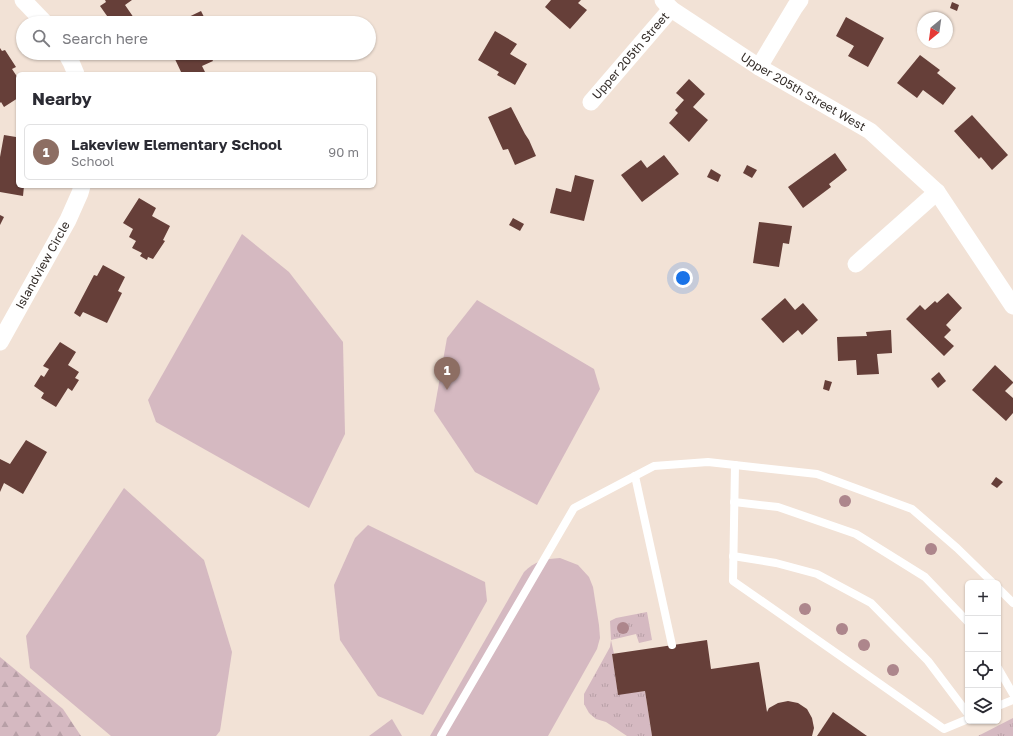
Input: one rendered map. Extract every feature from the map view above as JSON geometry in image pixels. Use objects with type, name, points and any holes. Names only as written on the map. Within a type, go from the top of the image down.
[{"type":"street","points":[[23,0],[38,16]]},
{"type":"street","points":[[759,67],[800,0]]},
{"type":"street","name":"Upper 205th Street West","points":[[667,4],[759,67],[870,131],[937,192],[1013,306]]},
{"type":"street","name":"Upper 205th Street","points":[[590,102],[667,4]]},
{"type":"street","points":[[70,60],[75,72]]},
{"type":"street","name":"Islandview Circle","points":[[0,342],[68,220],[81,188]]},
{"type":"street","points":[[856,264],[937,192]]},
{"type":"lane","points":[[441,736],[574,508],[654,466],[708,462],[817,474],[912,509],[957,548],[990,580]]},
{"type":"lane","points":[[735,465],[733,581],[944,729],[965,720]]},
{"type":"lane","points":[[635,476],[672,645]]},
{"type":"lane","points":[[734,502],[778,507],[856,534],[925,577],[965,619]]},
{"type":"lane","points":[[733,556],[776,563],[817,574],[871,602],[928,661],[965,710]]},
{"type":"lane","points":[[1001,591],[1013,603]]},
{"type":"lane","points":[[1001,673],[1013,694]]},
{"type":"lane","points":[[1001,705],[1013,700]]},
{"type":"green space","points":[[242,234],[289,272],[343,342],[345,434],[309,508],[156,422],[148,400]]},
{"type":"green space","points":[[477,300],[594,369],[600,389],[537,505],[475,472],[434,411],[447,338]]},
{"type":"green space","points":[[124,488],[204,560],[232,652],[220,731],[216,736],[111,736],[30,668],[26,636]]},
{"type":"green space","points":[[368,525],[485,582],[487,601],[423,715],[378,696],[340,640],[334,585],[355,538]]},
{"type":"green space","points":[[560,558],[578,565],[589,577],[593,587],[600,638],[597,649],[548,736],[430,736],[524,572],[532,565],[540,561]]},
{"type":"green space","points":[[647,612],[652,640],[639,643],[636,634],[611,640],[610,621],[616,618]]},
{"type":"green space","points":[[611,640],[618,694],[645,691],[652,736],[627,736],[606,722],[596,719],[589,713],[584,704],[584,694],[610,647]]},
{"type":"green space","points":[[0,657],[63,709],[81,736],[0,736]]},
{"type":"green space","points":[[1013,718],[1013,736],[978,736]]},
{"type":"green space","points":[[392,719],[402,736],[369,736]]},
{"type":"building","points":[[105,0],[132,0],[125,5],[133,16],[107,16],[100,6],[106,2]]},
{"type":"building","points":[[551,0],[581,0],[578,3],[587,10],[570,29],[545,7]]},
{"type":"building","points":[[952,2],[959,5],[957,11],[950,8]]},
{"type":"building","points":[[201,11],[204,16],[191,16]]},
{"type":"building","points":[[846,17],[884,38],[868,67],[848,56],[854,46],[836,36]]},
{"type":"building","points":[[495,31],[517,44],[510,54],[527,64],[515,85],[497,75],[499,72],[478,60]]},
{"type":"building","points":[[0,48],[2,51],[5,50],[16,67],[12,69],[16,75],[16,99],[4,107],[1,102],[0,103]]},
{"type":"building","points":[[920,55],[940,70],[937,73],[956,88],[943,105],[923,90],[917,98],[897,83]]},
{"type":"building","points":[[175,60],[213,61],[202,66],[205,72],[181,72]]},
{"type":"building","points":[[689,79],[705,94],[693,107],[708,120],[689,142],[669,123],[678,113],[675,110],[684,100],[676,93]]},
{"type":"building","points":[[511,107],[536,156],[515,165],[508,149],[503,150],[488,117]]},
{"type":"building","points":[[972,115],[1008,155],[992,170],[981,157],[979,159],[954,131]]},
{"type":"building","points":[[4,135],[16,137],[16,188],[24,188],[23,196],[0,192],[0,157]]},
{"type":"building","points":[[835,153],[847,170],[829,184],[831,187],[803,208],[788,187]]},
{"type":"building","points":[[664,155],[679,174],[642,202],[621,175],[641,160],[647,168]]},
{"type":"building","points":[[747,165],[757,170],[752,178],[743,173]]},
{"type":"building","points":[[711,169],[721,175],[718,182],[707,177]]},
{"type":"building","points":[[575,175],[594,180],[584,221],[550,213],[556,188],[571,192]]},
{"type":"building","points":[[139,198],[156,208],[152,216],[170,226],[163,240],[165,241],[153,259],[148,257],[147,260],[140,256],[142,253],[132,248],[136,241],[129,237],[133,229],[123,223]]},
{"type":"building","points":[[0,215],[4,217],[0,225]]},
{"type":"building","points":[[513,218],[524,224],[520,231],[509,225]]},
{"type":"building","points":[[759,222],[792,226],[789,244],[783,243],[779,267],[753,263]]},
{"type":"building","points":[[103,265],[125,277],[118,291],[122,293],[107,323],[83,312],[80,317],[74,313],[94,275],[97,276]]},
{"type":"building","points":[[948,293],[962,308],[946,325],[951,330],[944,337],[954,346],[944,356],[906,319],[920,305],[925,310],[935,301],[937,303]]},
{"type":"building","points":[[785,298],[795,310],[803,303],[818,320],[802,335],[798,330],[783,343],[761,319]]},
{"type":"building","points":[[891,330],[892,353],[877,354],[879,374],[857,375],[856,360],[838,361],[837,337],[867,336],[866,332]]},
{"type":"building","points":[[60,342],[76,352],[68,365],[79,372],[75,378],[79,380],[72,391],[68,388],[56,407],[41,398],[44,393],[34,386],[41,375],[44,377],[49,369],[43,366]]},
{"type":"building","points":[[995,365],[1013,382],[1005,391],[1013,398],[1013,413],[1006,421],[972,390]]},
{"type":"building","points":[[939,372],[946,381],[938,388],[931,379]]},
{"type":"building","points":[[825,380],[832,382],[829,391],[823,389]]},
{"type":"building","points":[[26,440],[47,452],[23,494],[4,483],[0,492],[0,459],[10,464]]},
{"type":"building","points":[[996,477],[1003,482],[997,488],[991,484]]},
{"type":"building","points":[[707,640],[711,669],[759,662],[767,712],[769,708],[778,703],[788,701],[798,703],[807,709],[812,718],[814,728],[812,736],[652,736],[645,691],[618,695],[612,654]]},
{"type":"building","points":[[833,712],[867,736],[817,736]]},
{"type":"place","name":"Lakeview Elementary School","points":[[447,390]]}]
